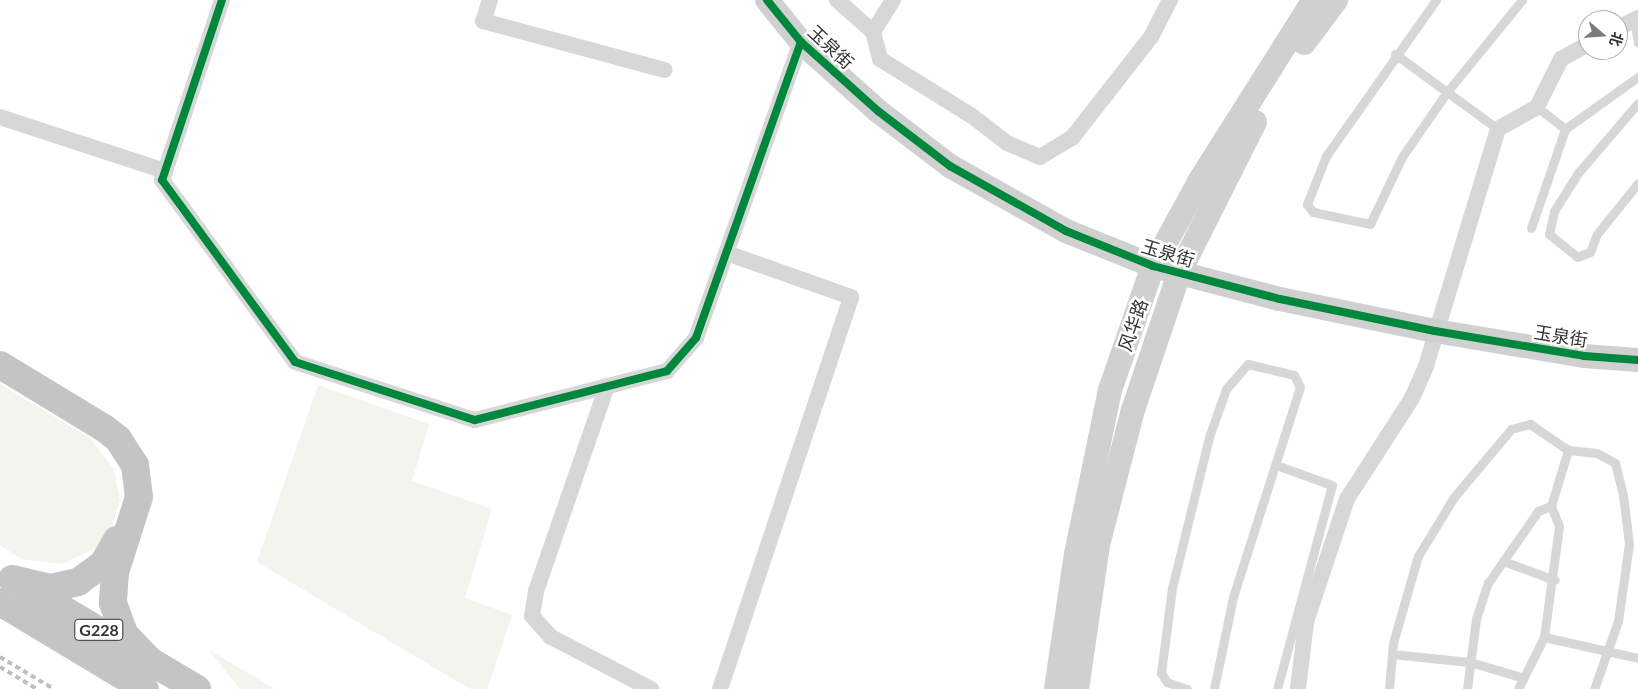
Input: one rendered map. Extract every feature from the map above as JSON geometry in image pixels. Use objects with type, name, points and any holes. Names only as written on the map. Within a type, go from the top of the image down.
[{"type":"highway","points":[[0,365],[104,428],[118,439],[135,465],[139,497],[115,572],[114,603],[124,634],[151,662]]},
{"type":"highway","points":[[0,380],[106,445],[122,468],[128,499],[112,551],[91,575],[50,588],[4,584]]},
{"type":"highway","name":"G228","points":[[4,584],[151,662],[197,689]]},
{"type":"highway","name":"G228","points":[[4,584],[145,689]]},
{"type":"street","points":[[222,0],[162,180],[296,362],[475,420],[667,371],[696,338],[801,42]]},
{"type":"street","points":[[490,0],[483,21],[664,70]]},
{"type":"street","name":"玉泉街","points":[[767,0],[801,42],[950,166],[1066,231],[1153,266],[1434,331],[1584,356],[1638,360]]},
{"type":"street","points":[[837,0],[873,32],[880,59],[972,116],[1007,143],[1040,157],[1072,138],[1151,37],[1170,0]]},
{"type":"street","points":[[873,32],[893,0]]},
{"type":"street","name":"风华路","points":[[1056,689],[1076,554],[1110,390],[1153,266],[1200,180],[1314,0]]},
{"type":"street","points":[[1076,689],[1098,545],[1133,410],[1179,273],[1243,141],[1336,0]]},
{"type":"street","points":[[1298,689],[1306,622],[1347,499],[1412,398],[1498,129],[1537,107],[1561,59],[1578,50]]},
{"type":"street","points":[[0,117],[166,171]]},
{"type":"street","points":[[720,689],[851,297],[727,253]]},
{"type":"street","points":[[607,386],[536,591],[532,616],[551,637],[651,689]]},
{"type":"lane","points":[[1436,0],[1395,54],[1326,156],[1307,204],[1313,212],[1370,224],[1402,156],[1447,92],[1522,0]]},
{"type":"lane","points":[[1636,19],[1638,44]]},
{"type":"lane","points":[[1395,54],[1498,129]]},
{"type":"lane","points":[[1531,228],[1565,129],[1638,77]]},
{"type":"lane","points":[[1638,103],[1578,173],[1554,211],[1549,234],[1577,257],[1590,252],[1597,234],[1638,183]]},
{"type":"lane","points":[[1537,107],[1565,129]]},
{"type":"lane","points":[[1187,689],[1167,682],[1161,673],[1172,588],[1209,437],[1226,389],[1248,364],[1294,375],[1300,388],[1233,597],[1214,689]]},
{"type":"lane","points":[[1389,689],[1392,654],[1418,556],[1454,497],[1511,429],[1530,424],[1568,450],[1597,453],[1615,463],[1623,495],[1629,544],[1609,652],[1594,689]]},
{"type":"lane","points":[[1518,689],[1544,637],[1555,580],[1560,526],[1551,506],[1568,450]]},
{"type":"lane","points":[[1276,465],[1332,485],[1276,689]]},
{"type":"lane","points":[[1467,689],[1479,610],[1488,583],[1538,511],[1551,506]]},
{"type":"lane","points":[[1503,561],[1555,580]]},
{"type":"lane","points":[[1544,637],[1638,658]]},
{"type":"lane","points":[[1392,654],[1470,662],[1524,678]]},
{"type":"shaded area","points":[[0,384],[90,438],[114,470],[120,501],[111,528],[95,548],[63,564],[21,559],[0,545]]},
{"type":"shaded area","points":[[318,385],[429,424],[412,481],[492,509],[465,598],[512,615],[487,689],[470,689],[257,562]]},
{"type":"shaded area","points":[[209,650],[275,689],[240,689]]},
{"type":"railway","points":[[0,657],[54,689]]},
{"type":"railway","points":[[0,667],[37,689]]},
{"type":"cycle path","points":[[222,0],[162,180],[295,362],[475,420],[667,371],[696,338],[801,42]]},
{"type":"cycle path","points":[[767,0],[801,42],[878,111],[950,166],[1066,231],[1153,266],[1280,299],[1435,331],[1584,356],[1638,360]]}]
